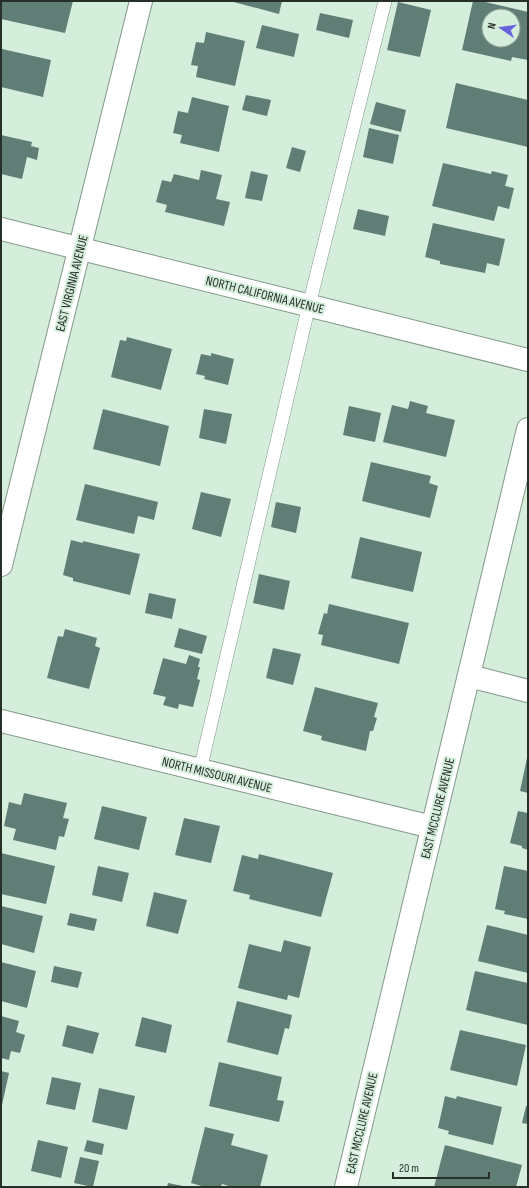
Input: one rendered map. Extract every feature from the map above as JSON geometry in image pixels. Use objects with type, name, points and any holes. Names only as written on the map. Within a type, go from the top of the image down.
[{"type":"street","name":"EAST VIRGINIA AVENUE","points":[[1,565],[141,1]]},
{"type":"street","name":"NORTH CALIFORNIA AVENUE","points":[[1,229],[528,360]]},
{"type":"street","name":"EAST MCCLURE AVENUE","points":[[346,1187],[528,429]]},
{"type":"street","points":[[469,676],[528,691]]},
{"type":"street","name":"NORTH MISSOURI AVENUE","points":[[1,721],[432,827]]},
{"type":"lane","points":[[200,770],[309,305],[385,1]]},
{"type":"building","points":[[1,1],[73,1],[65,33],[1,19]]},
{"type":"building","points":[[230,1],[282,1],[279,14]]},
{"type":"building","points":[[473,1],[481,1],[511,8],[481,8],[481,48],[521,48],[521,10],[528,12],[528,60],[512,57],[511,61],[462,50]]},
{"type":"building","points":[[398,2],[431,10],[420,57],[387,50]]},
{"type":"building","points":[[320,13],[353,20],[349,38],[316,30]]},
{"type":"building","points":[[262,25],[299,34],[294,57],[256,48]]},
{"type":"building","points":[[206,32],[245,41],[235,86],[196,77],[198,66],[191,65],[196,42],[204,43]]},
{"type":"building","points":[[2,49],[51,60],[43,97],[1,87]]},
{"type":"building","points":[[456,83],[528,100],[528,147],[446,128]]},
{"type":"building","points":[[246,95],[271,100],[267,116],[242,110]]},
{"type":"building","points":[[192,97],[229,106],[219,152],[180,143],[182,135],[173,133],[178,111],[188,113]]},
{"type":"building","points":[[376,102],[406,110],[401,132],[370,124]]},
{"type":"building","points":[[369,128],[399,135],[393,164],[363,157]]},
{"type":"building","points":[[1,135],[32,142],[31,146],[39,148],[37,160],[27,157],[22,179],[1,174]]},
{"type":"building","points":[[292,147],[306,151],[300,172],[286,168]]},
{"type":"building","points":[[443,163],[491,174],[492,171],[508,175],[505,186],[514,188],[509,209],[498,206],[494,221],[432,206]]},
{"type":"building","points":[[201,170],[222,175],[216,199],[230,202],[224,226],[165,212],[167,205],[156,202],[162,180],[171,182],[174,174],[199,180]]},
{"type":"building","points":[[251,171],[268,175],[262,201],[245,198]]},
{"type":"building","points":[[358,209],[389,216],[385,236],[353,229]]},
{"type":"building","points":[[433,223],[505,239],[499,266],[487,263],[485,273],[440,264],[440,261],[425,257]]},
{"type":"building","points":[[127,337],[172,349],[161,390],[111,377],[120,340],[126,341]]},
{"type":"building","points":[[211,353],[234,359],[228,385],[204,379],[205,376],[196,374],[201,354],[211,356]]},
{"type":"building","points":[[410,401],[428,406],[426,413],[455,420],[446,457],[383,442],[392,405],[408,409]]},
{"type":"building","points":[[349,406],[381,413],[375,442],[343,435]]},
{"type":"building","points":[[103,409],[169,426],[160,466],[93,449]]},
{"type":"building","points":[[204,409],[232,414],[226,444],[199,438]]},
{"type":"building","points":[[371,462],[431,476],[429,483],[438,486],[430,518],[362,501]]},
{"type":"building","points":[[85,484],[158,502],[154,520],[138,516],[134,534],[76,520]]},
{"type":"building","points":[[201,492],[231,499],[221,537],[192,529]]},
{"type":"building","points":[[276,502],[301,507],[296,533],[271,527]]},
{"type":"building","points":[[360,537],[422,552],[413,592],[351,578]]},
{"type":"building","points":[[71,540],[83,543],[83,541],[140,554],[130,595],[73,581],[73,578],[63,575]]},
{"type":"building","points":[[259,574],[290,581],[284,610],[253,603]]},
{"type":"building","points":[[149,593],[176,599],[172,619],[145,613]]},
{"type":"building","points":[[329,604],[409,623],[399,664],[321,645],[323,635],[318,634],[324,613],[327,614]]},
{"type":"building","points":[[179,628],[207,636],[202,654],[174,647]]},
{"type":"building","points":[[65,629],[97,638],[95,646],[100,648],[89,689],[47,678],[58,636],[63,637]]},
{"type":"building","points":[[273,648],[301,654],[293,685],[266,678]]},
{"type":"building","points":[[189,655],[200,659],[197,679],[200,680],[193,707],[179,704],[178,709],[163,705],[166,697],[153,694],[163,658],[186,664]]},
{"type":"building","points":[[315,687],[378,703],[374,717],[377,718],[373,731],[370,731],[366,751],[321,740],[322,736],[303,731]]},
{"type":"building","points":[[528,758],[528,793],[520,791]]},
{"type":"building","points":[[24,793],[67,803],[63,818],[69,819],[64,837],[59,836],[56,850],[13,840],[16,829],[4,826],[9,802],[21,805]]},
{"type":"building","points":[[102,806],[147,817],[139,850],[94,839]]},
{"type":"building","points":[[518,811],[528,813],[528,850],[522,848],[522,846],[510,843]]},
{"type":"building","points":[[184,818],[220,826],[211,863],[175,855]]},
{"type":"building","points":[[1,853],[55,866],[46,904],[1,894]]},
{"type":"building","points":[[259,854],[333,873],[321,917],[249,899],[250,895],[233,891],[242,855],[258,859]]},
{"type":"building","points":[[98,866],[129,873],[122,902],[92,895]]},
{"type":"building","points":[[504,866],[528,871],[528,919],[504,914],[505,911],[495,909]]},
{"type":"building","points":[[154,892],[187,900],[178,934],[146,926]]},
{"type":"building","points":[[1,906],[43,916],[34,953],[1,944]]},
{"type":"building","points":[[70,913],[97,919],[94,931],[67,925]]},
{"type":"building","points":[[487,925],[528,935],[528,973],[478,961]]},
{"type":"building","points":[[284,940],[311,947],[299,998],[288,995],[287,1000],[238,988],[249,944],[281,952]]},
{"type":"building","points":[[1,962],[36,971],[27,1008],[1,1001]]},
{"type":"building","points":[[54,966],[82,972],[78,988],[51,982]]},
{"type":"building","points":[[475,971],[528,983],[528,1025],[466,1010]]},
{"type":"building","points":[[237,1001],[292,1015],[289,1029],[285,1028],[278,1055],[227,1042]]},
{"type":"building","points":[[1,1016],[19,1021],[16,1032],[25,1035],[20,1053],[11,1051],[9,1060],[1,1058]]},
{"type":"building","points":[[142,1017],[172,1025],[166,1053],[135,1046]]},
{"type":"building","points":[[67,1025],[99,1033],[93,1054],[62,1046]]},
{"type":"building","points":[[460,1030],[526,1045],[517,1086],[450,1070]]},
{"type":"building","points":[[219,1062],[282,1077],[277,1100],[284,1101],[279,1122],[209,1106]]},
{"type":"building","points":[[1,1071],[9,1073],[2,1105],[1,1105]]},
{"type":"building","points":[[52,1077],[81,1083],[75,1110],[46,1104]]},
{"type":"building","points":[[99,1088],[135,1096],[127,1130],[92,1122]]},
{"type":"building","points":[[445,1096],[456,1099],[457,1096],[502,1107],[493,1145],[448,1134],[449,1131],[438,1128]]},
{"type":"building","points":[[526,1106],[528,1106],[528,1124],[522,1123]]},
{"type":"building","points":[[205,1127],[234,1134],[231,1145],[268,1155],[260,1187],[232,1187],[222,1184],[221,1187],[205,1187],[191,1183]]},
{"type":"building","points":[[38,1140],[68,1147],[61,1178],[31,1171]]},
{"type":"building","points":[[87,1140],[104,1144],[102,1155],[84,1151]]},
{"type":"building","points":[[445,1145],[522,1165],[516,1187],[434,1187]]},
{"type":"building","points":[[80,1157],[99,1161],[93,1187],[74,1183]]},
{"type":"building","points":[[168,1183],[183,1186],[183,1187],[167,1187]]}]
